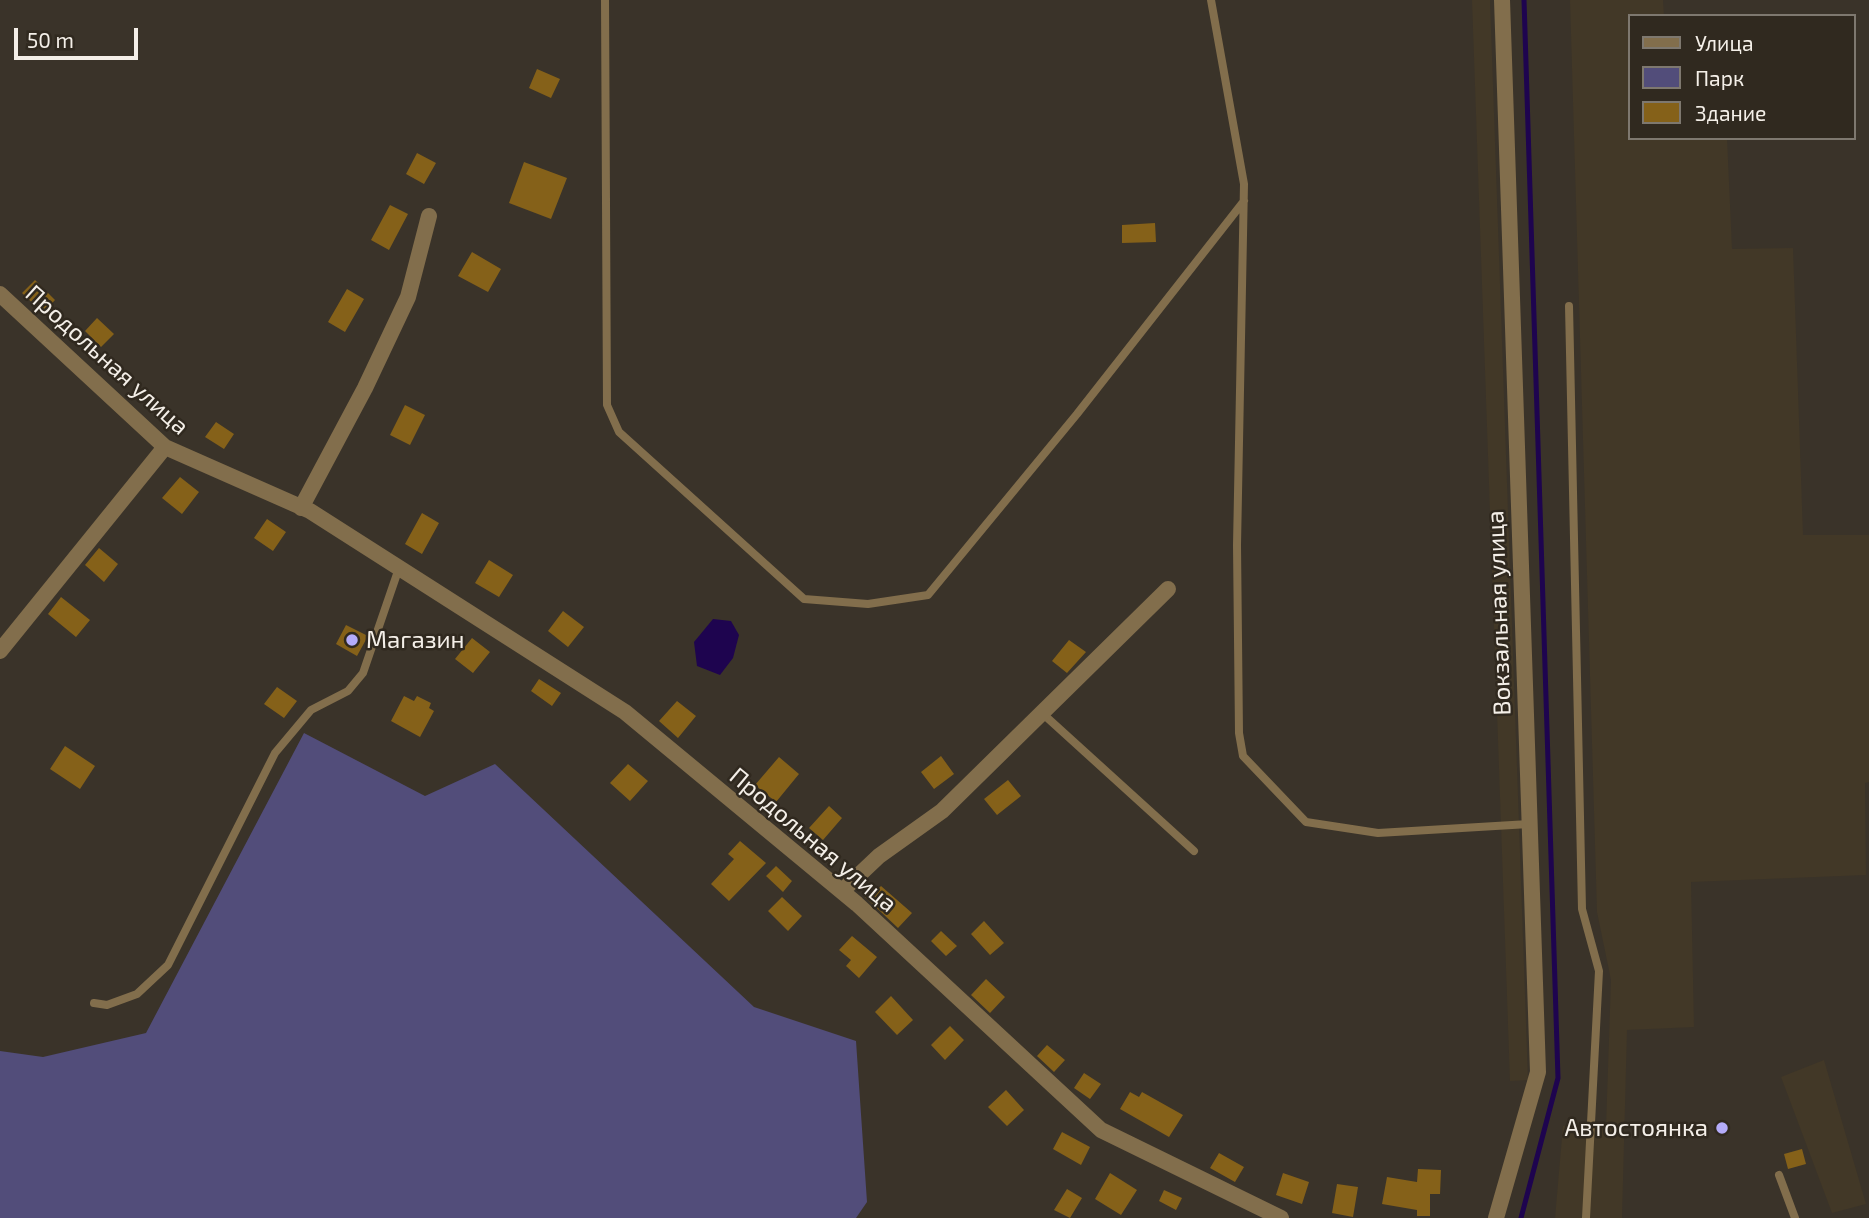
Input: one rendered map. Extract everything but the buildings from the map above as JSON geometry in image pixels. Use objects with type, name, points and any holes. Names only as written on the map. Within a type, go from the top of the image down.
[{"type":"street","name":"Вокзальная улица","points":[[1496,1218],[1538,1072],[1502,0]]},
{"type":"street","points":[[301,508],[365,388],[408,297],[429,216]]},
{"type":"street","name":"Продольная улица","points":[[0,295],[165,447],[301,508],[625,712],[842,891],[1101,1130],[1282,1218]]},
{"type":"street","points":[[0,651],[165,447]]},
{"type":"street","points":[[842,891],[879,856],[943,811],[1168,589]]},
{"type":"lane","points":[[605,0],[607,405],[619,432],[804,599],[868,604],[928,595],[1077,414],[1244,201]]},
{"type":"lane","points":[[1211,0],[1239,146],[1244,201],[1237,545],[1239,733],[1243,756],[1306,822],[1378,832],[1529,824]]},
{"type":"lane","points":[[1569,306],[1582,909],[1599,971],[1586,1218]]},
{"type":"lane","points":[[94,1003],[107,1005],[137,994],[167,965],[275,753],[311,709],[348,691],[363,673],[399,568]]},
{"type":"lane","points":[[1042,713],[1194,851]]},
{"type":"lane","points":[[1779,1175],[1795,1218]]},
{"type":"shaded area","points":[[1472,0],[1490,0],[1528,1080],[1510,1081]]},
{"type":"shaded area","points":[[1570,0],[1663,0],[1664,14],[1628,14],[1628,140],[1727,140],[1732,249],[1793,248],[1803,535],[1869,535],[1869,782],[1865,783],[1866,875],[1691,882],[1694,1027],[1627,1030],[1622,1218],[1555,1218],[1563,1126],[1606,1127],[1611,980],[1597,912]]},
{"type":"shaded area","points":[[713,619],[731,621],[739,635],[733,658],[720,675],[697,666],[694,642]]},
{"type":"shaded area","points":[[1824,1060],[1866,1204],[1832,1213],[1781,1077]]},
{"type":"green space","points":[[304,733],[425,796],[495,764],[754,1007],[856,1041],[867,1202],[856,1218],[0,1218],[0,1051],[43,1057],[146,1033]]},
{"type":"waterway","points":[[1521,1218],[1558,1078],[1524,0]]},
{"type":"place","name":"Магазин","points":[[352,640]]},
{"type":"place","name":"Автостоянка","points":[[1722,1128]]}]
